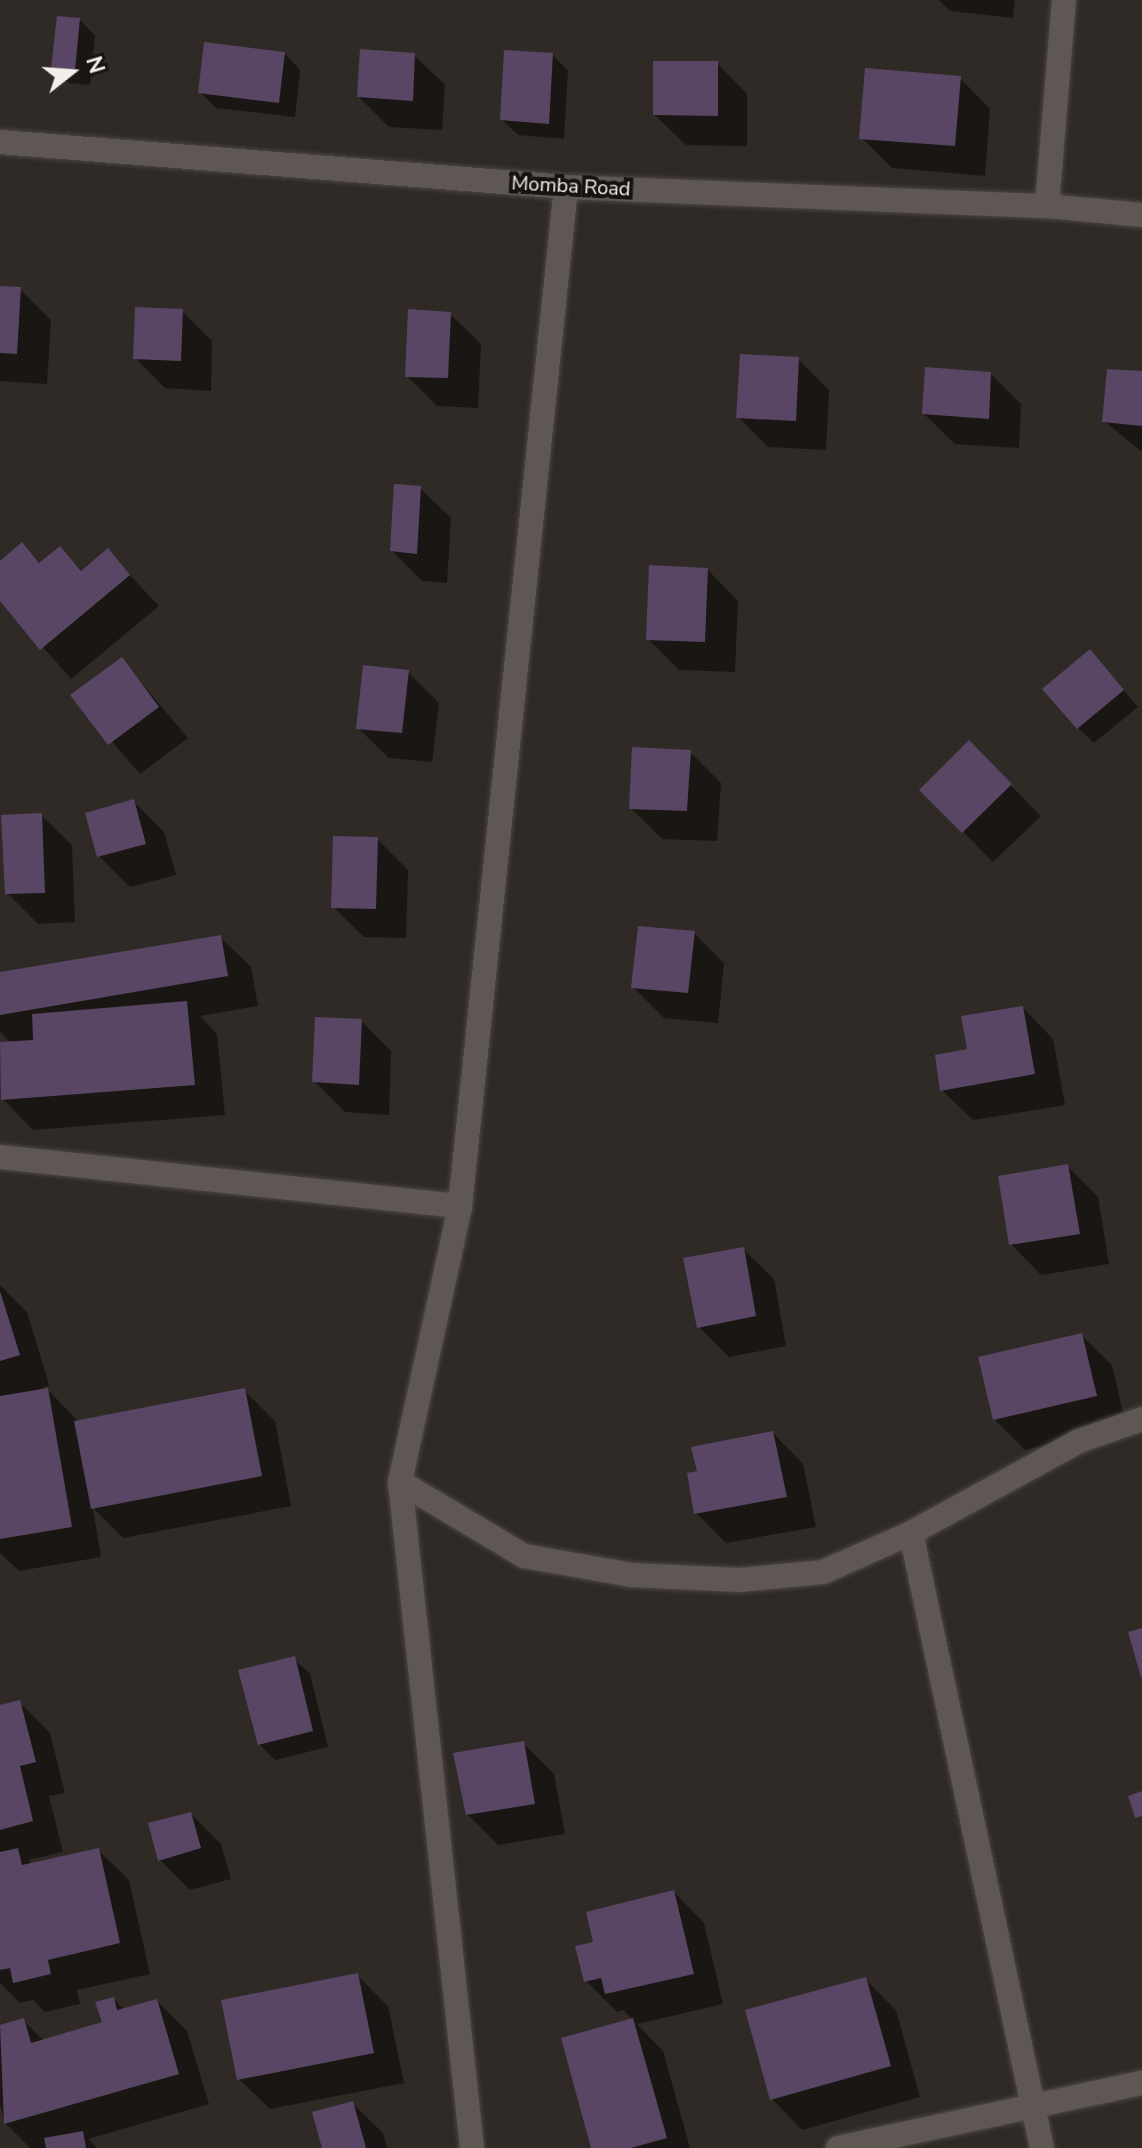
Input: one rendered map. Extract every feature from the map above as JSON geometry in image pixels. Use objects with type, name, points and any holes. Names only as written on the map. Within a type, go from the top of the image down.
[{"type":"street","points":[[1047,206],[1064,0]]},
{"type":"street","name":"Momba Road","points":[[0,142],[566,187],[1047,206],[1142,215]]},
{"type":"street","points":[[472,2148],[400,1482],[460,1206],[566,187]]},
{"type":"street","points":[[0,1157],[460,1206]]},
{"type":"street","points":[[400,1482],[524,1556],[632,1575],[739,1580],[823,1572],[911,1533],[1079,1441],[1142,1419]]},
{"type":"street","points":[[911,1533],[1042,2148]]},
{"type":"street","points":[[838,2148],[1142,2083]]},
{"type":"building","points":[[57,16],[80,18],[75,70],[51,68]]},
{"type":"building","points":[[204,42],[285,52],[279,103],[198,93]]},
{"type":"building","points":[[360,49],[415,53],[413,101],[357,97]]},
{"type":"building","points":[[504,50],[553,53],[549,124],[500,120]]},
{"type":"building","points":[[653,61],[718,61],[718,116],[653,115]]},
{"type":"building","points":[[865,68],[961,76],[955,146],[859,139]]},
{"type":"building","points":[[0,286],[21,287],[17,354],[0,353]]},
{"type":"building","points":[[135,307],[183,309],[181,361],[133,359]]},
{"type":"building","points":[[408,309],[451,312],[448,378],[405,377]]},
{"type":"building","points":[[740,354],[799,357],[796,421],[736,418]]},
{"type":"building","points":[[925,367],[991,372],[989,419],[922,414]]},
{"type":"building","points":[[1107,369],[1142,371],[1142,426],[1102,422]]},
{"type":"building","points":[[394,484],[421,486],[417,554],[390,551]]},
{"type":"building","points":[[22,542],[39,563],[60,546],[81,571],[108,548],[130,575],[40,650],[0,601],[0,561]]},
{"type":"building","points":[[649,565],[708,568],[705,642],[646,640]]},
{"type":"building","points":[[1090,649],[1124,690],[1077,729],[1042,689]]},
{"type":"building","points":[[122,657],[159,707],[108,745],[70,695]]},
{"type":"building","points":[[363,665],[409,670],[402,733],[356,729]]},
{"type":"building","points":[[969,740],[1012,784],[962,833],[919,790]]},
{"type":"building","points":[[632,747],[691,750],[687,811],[629,809]]},
{"type":"building","points":[[134,799],[146,844],[97,857],[85,813]]},
{"type":"building","points":[[42,813],[45,893],[5,894],[1,815]]},
{"type":"building","points":[[333,836],[378,837],[376,909],[331,908]]},
{"type":"building","points":[[638,926],[695,931],[688,993],[631,988]]},
{"type":"building","points":[[221,935],[228,976],[0,1015],[0,972]]},
{"type":"building","points":[[187,1001],[195,1085],[1,1100],[0,1042],[33,1040],[32,1014]]},
{"type":"building","points":[[1023,1006],[1035,1074],[940,1091],[935,1055],[967,1049],[961,1016]]},
{"type":"building","points":[[315,1017],[362,1019],[359,1085],[312,1082]]},
{"type":"building","points":[[1068,1164],[1080,1234],[1009,1245],[998,1176]]},
{"type":"building","points":[[744,1247],[756,1316],[697,1328],[683,1258]]},
{"type":"building","points":[[0,1291],[20,1355],[0,1361]]},
{"type":"building","points":[[1082,1333],[1097,1396],[993,1420],[978,1357]]},
{"type":"building","points":[[48,1388],[72,1527],[0,1539],[0,1396]]},
{"type":"building","points":[[245,1388],[262,1476],[91,1509],[74,1421]]},
{"type":"building","points":[[773,1431],[787,1497],[694,1514],[687,1473],[697,1471],[691,1447]]},
{"type":"building","points":[[1142,1628],[1142,1677],[1141,1677],[1128,1632]]},
{"type":"building","points":[[295,1656],[313,1731],[258,1745],[238,1670]]},
{"type":"building","points":[[20,1700],[36,1762],[20,1766],[33,1821],[0,1830],[0,1705]]},
{"type":"building","points":[[524,1741],[535,1804],[466,1815],[453,1753]]},
{"type":"building","points":[[1142,1791],[1142,1816],[1135,1818],[1128,1796]]},
{"type":"building","points":[[191,1812],[201,1848],[158,1861],[148,1823]]},
{"type":"building","points":[[18,1848],[22,1865],[99,1848],[120,1943],[48,1960],[51,1974],[13,1983],[10,1968],[0,1970],[0,1852]]},
{"type":"building","points":[[674,1890],[694,1974],[605,1994],[601,1978],[584,1982],[575,1946],[593,1942],[586,1912]]},
{"type":"building","points":[[358,1973],[374,2053],[237,2080],[221,2000]]},
{"type":"building","points":[[866,1977],[891,2066],[770,2100],[745,2010]]},
{"type":"building","points":[[114,1997],[117,2010],[157,1999],[179,2074],[4,2124],[0,2025],[24,2018],[31,2043],[102,2022],[95,2002]]},
{"type":"building","points":[[633,2018],[667,2138],[631,2148],[591,2148],[561,2038]]},
{"type":"building","points":[[353,2101],[366,2148],[322,2148],[312,2112]]},
{"type":"building","points":[[83,2131],[86,2148],[46,2148],[44,2138]]}]
